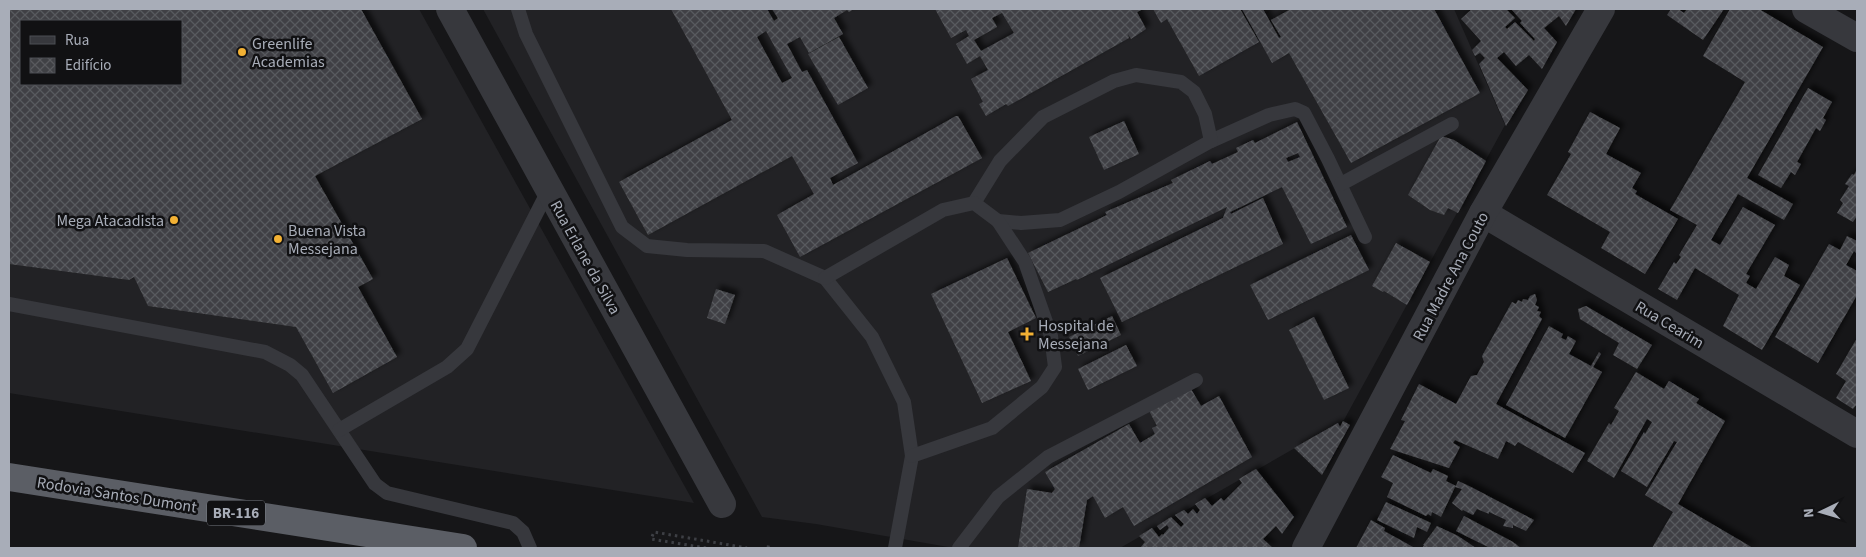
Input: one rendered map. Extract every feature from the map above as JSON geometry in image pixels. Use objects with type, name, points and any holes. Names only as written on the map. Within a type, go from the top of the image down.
[{"type":"highway","name":"Rodovia Santos Dumont","points":[[9,477],[463,548]]},
{"type":"street","name":"Rua Erlane da Silva","points":[[450,9],[722,504]]},
{"type":"street","name":"Rua Madre Ana Couto","points":[[1306,548],[1483,213],[1601,9]]},
{"type":"street","points":[[1806,9],[1857,38]]},
{"type":"street","name":"Rua Cearim","points":[[1483,213],[1857,434]]},
{"type":"lane","points":[[518,9],[526,34],[622,227],[647,246],[687,250],[764,250],[825,278],[872,337],[904,402],[912,456],[895,548]]},
{"type":"lane","points":[[825,278],[943,210],[974,203],[1000,161],[1043,117],[1114,80],[1136,75],[1181,82],[1194,92],[1205,114],[1211,141]]},
{"type":"lane","points":[[998,221],[1021,223],[1060,220],[1119,192],[1211,141],[1269,115],[1295,109],[1304,113],[1341,184],[1365,237]]},
{"type":"lane","points":[[1341,184],[1452,124]]},
{"type":"lane","points":[[340,430],[447,367],[467,349],[549,189]]},
{"type":"lane","points":[[912,456],[992,428],[1042,387],[1055,367],[1052,336],[1025,262],[998,221],[974,203]]},
{"type":"lane","points":[[9,304],[265,352],[290,365],[302,375],[375,484],[387,493],[513,523],[523,532],[530,548]]},
{"type":"lane","points":[[959,548],[998,497],[1048,457],[1196,380]]},
{"type":"path","points":[[706,548],[651,539],[654,532],[747,548]]},
{"type":"path","points":[[768,548],[769,542]]},
{"type":"shaded area","name":"Buena Vista Messejana","points":[[9,9],[419,9],[694,503],[9,393]]},
{"type":"shaded area","name":"Hospital de Messejana","points":[[483,9],[1454,9],[1505,125],[1344,420],[1120,548],[954,548],[816,524],[762,517]]},
{"type":"building","name":"Mega Atacadista","points":[[9,9],[361,9],[422,119],[315,176],[373,279],[358,287],[397,357],[333,393],[296,327],[148,306],[134,277],[129,280],[9,264]]},
{"type":"building","points":[[671,9],[767,9],[774,21],[778,18],[772,9],[854,9],[849,12],[847,10],[834,18],[843,34],[809,53],[800,37],[787,44],[802,72],[807,70],[858,163],[830,178],[833,185],[956,116],[958,116],[982,158],[800,257],[777,215],[814,194],[792,156],[648,235],[619,182],[732,120]],"holes":[[[766,31],[792,78],[782,83],[757,37]]]},
{"type":"building","points":[[935,9],[1143,9],[1137,12],[1146,29],[1131,39],[1128,34],[1129,38],[1008,106],[1006,104],[986,116],[979,104],[983,102],[971,79],[988,70],[980,56],[967,64],[956,44],[969,36],[966,30],[951,38]],"holes":[[[1002,13],[1014,33],[981,51],[974,40],[997,27],[992,18]]]},
{"type":"building","points":[[1153,9],[1240,9],[1259,42],[1199,76],[1167,19],[1161,23]]},
{"type":"building","points":[[1242,9],[1263,9],[1279,38],[1281,37],[1271,20],[1291,9],[1434,9],[1480,93],[1351,163],[1289,53],[1272,63]]},
{"type":"building","points":[[1472,9],[1506,9],[1515,18],[1505,27],[1507,29],[1515,22],[1534,41],[1535,39],[1520,23],[1522,21],[1511,9],[1576,9],[1566,26],[1559,16],[1544,28],[1557,42],[1542,69],[1529,55],[1516,66],[1504,52],[1497,58],[1528,90],[1506,126],[1479,64],[1485,58],[1480,53],[1475,56],[1472,50],[1481,41],[1461,19]]},
{"type":"building","points":[[1671,9],[1678,9],[1684,13],[1687,9],[1724,9],[1703,40],[1667,15]]},
{"type":"building","points":[[1730,9],[1759,9],[1823,47],[1747,178],[1793,204],[1784,220],[1738,194],[1711,240],[1720,245],[1743,207],[1775,225],[1746,274],[1750,276],[1746,283],[1756,289],[1775,257],[1789,265],[1784,276],[1800,285],[1762,350],[1723,326],[1739,295],[1695,268],[1677,300],[1658,289],[1674,262],[1676,264],[1681,257],[1679,255],[1697,225],[1670,210],[1745,82],[1703,56]]},
{"type":"building","points":[[839,37],[868,88],[838,105],[808,54]]},
{"type":"building","points":[[1808,88],[1832,102],[1823,118],[1826,120],[1820,131],[1816,128],[1797,162],[1801,164],[1795,175],[1791,172],[1781,188],[1758,175]]},
{"type":"building","points":[[1590,112],[1620,128],[1606,154],[1641,173],[1632,188],[1637,191],[1635,194],[1678,219],[1645,274],[1601,248],[1610,232],[1547,195],[1571,154],[1568,152]]},
{"type":"building","points":[[1124,121],[1139,154],[1104,170],[1089,137]]},
{"type":"building","points":[[1297,122],[1347,227],[1311,244],[1282,187],[1230,212],[1231,214],[1263,198],[1283,244],[1122,322],[1100,278],[1223,218],[1227,207],[1077,280],[1048,292],[1028,253],[1107,215],[1105,212],[1173,183],[1171,180],[1210,161],[1212,164],[1238,152],[1236,148],[1253,140],[1255,143]],"holes":[[[1298,153],[1300,157],[1288,162],[1286,158]]]},
{"type":"building","points":[[1441,136],[1454,140],[1486,161],[1458,213],[1448,208],[1444,215],[1430,210],[1408,195]]},
{"type":"building","points":[[1857,169],[1857,216],[1853,222],[1837,213],[1843,203],[1840,200],[1849,186],[1845,184]]},
{"type":"building","points":[[1351,235],[1369,270],[1268,320],[1250,285]]},
{"type":"building","points":[[1847,236],[1857,241],[1857,254],[1854,251],[1846,265],[1857,271],[1857,295],[1818,363],[1775,337],[1829,244],[1840,250]]},
{"type":"building","points":[[1396,243],[1430,262],[1407,305],[1372,286]]},
{"type":"building","points":[[1007,258],[1036,318],[1008,332],[1031,381],[982,403],[931,294]]},
{"type":"building","points":[[716,289],[735,295],[725,324],[707,318]]},
{"type":"building","points":[[1535,294],[1537,300],[1535,305],[1539,307],[1537,311],[1541,312],[1539,316],[1542,319],[1496,404],[1585,453],[1573,473],[1518,442],[1515,446],[1506,441],[1498,459],[1455,440],[1453,443],[1460,447],[1449,468],[1390,449],[1405,421],[1401,420],[1419,384],[1456,404],[1471,376],[1477,375],[1484,362],[1482,356],[1512,302],[1516,304],[1518,300],[1522,302],[1523,299],[1528,300],[1530,296]]},
{"type":"building","points":[[1586,306],[1652,345],[1637,369],[1613,355],[1619,343],[1580,319],[1578,309]]},
{"type":"building","points":[[1112,316],[1121,335],[1078,356],[1069,337]]},
{"type":"building","points":[[1314,317],[1349,388],[1324,400],[1289,330]]},
{"type":"building","points":[[1549,326],[1563,334],[1561,338],[1566,340],[1568,336],[1576,341],[1569,354],[1591,366],[1599,352],[1601,354],[1593,367],[1602,372],[1565,438],[1506,405]]},
{"type":"building","points":[[1857,338],[1857,404],[1853,409],[1836,398],[1846,381],[1836,374]]},
{"type":"building","points":[[1126,345],[1137,366],[1088,390],[1078,369]]},
{"type":"building","points":[[1636,372],[1664,389],[1669,381],[1699,399],[1696,403],[1725,421],[1678,504],[1753,548],[1652,548],[1673,512],[1645,495],[1677,442],[1674,441],[1647,487],[1621,471],[1652,422],[1647,419],[1614,478],[1587,461],[1609,423],[1611,425],[1619,411],[1614,408]]},
{"type":"building","points":[[1188,384],[1201,406],[1219,396],[1252,457],[1134,526],[1123,507],[1105,518],[1093,496],[1087,500],[1079,548],[1018,548],[1027,489],[1052,493],[1055,489],[1045,472],[1129,424],[1140,443],[1155,434],[1152,428],[1157,426],[1147,407]]},
{"type":"building","points":[[1343,421],[1350,425],[1322,475],[1294,448],[1338,423],[1340,427]]},
{"type":"building","points":[[1393,455],[1431,473],[1433,469],[1448,476],[1446,481],[1456,486],[1458,481],[1534,520],[1526,531],[1513,525],[1513,528],[1503,526],[1506,520],[1489,512],[1489,514],[1477,509],[1473,515],[1462,511],[1452,503],[1462,489],[1455,487],[1441,517],[1432,512],[1431,516],[1428,514],[1426,516],[1387,497],[1393,483],[1381,477]]},
{"type":"building","points":[[1256,469],[1294,517],[1282,534],[1276,526],[1263,539],[1273,548],[1140,548],[1145,542],[1139,536],[1152,528],[1159,537],[1163,535],[1169,528],[1167,525],[1160,530],[1157,526],[1171,517],[1181,527],[1184,524],[1175,515],[1184,510],[1188,514],[1193,509],[1197,514],[1200,510],[1195,504],[1205,498],[1212,506],[1221,498],[1224,501],[1242,483],[1239,479]]},
{"type":"building","points":[[1386,502],[1431,523],[1427,532],[1417,527],[1414,538],[1377,520]]},
{"type":"building","points":[[1464,516],[1521,548],[1490,548],[1456,531]]},
{"type":"building","points":[[1371,520],[1385,528],[1384,531],[1413,547],[1356,548]]},
{"type":"building","points":[[1437,526],[1458,536],[1476,548],[1422,548]]},
{"type":"place","name":"Greenlife Academias","points":[[242,52]]},
{"type":"place","name":"Mega Atacadista","points":[[174,220]]},
{"type":"place","name":"Buena Vista Messejana","points":[[278,239]]},
{"type":"place","name":"Hospital de Messejana","points":[[1027,334]]}]
